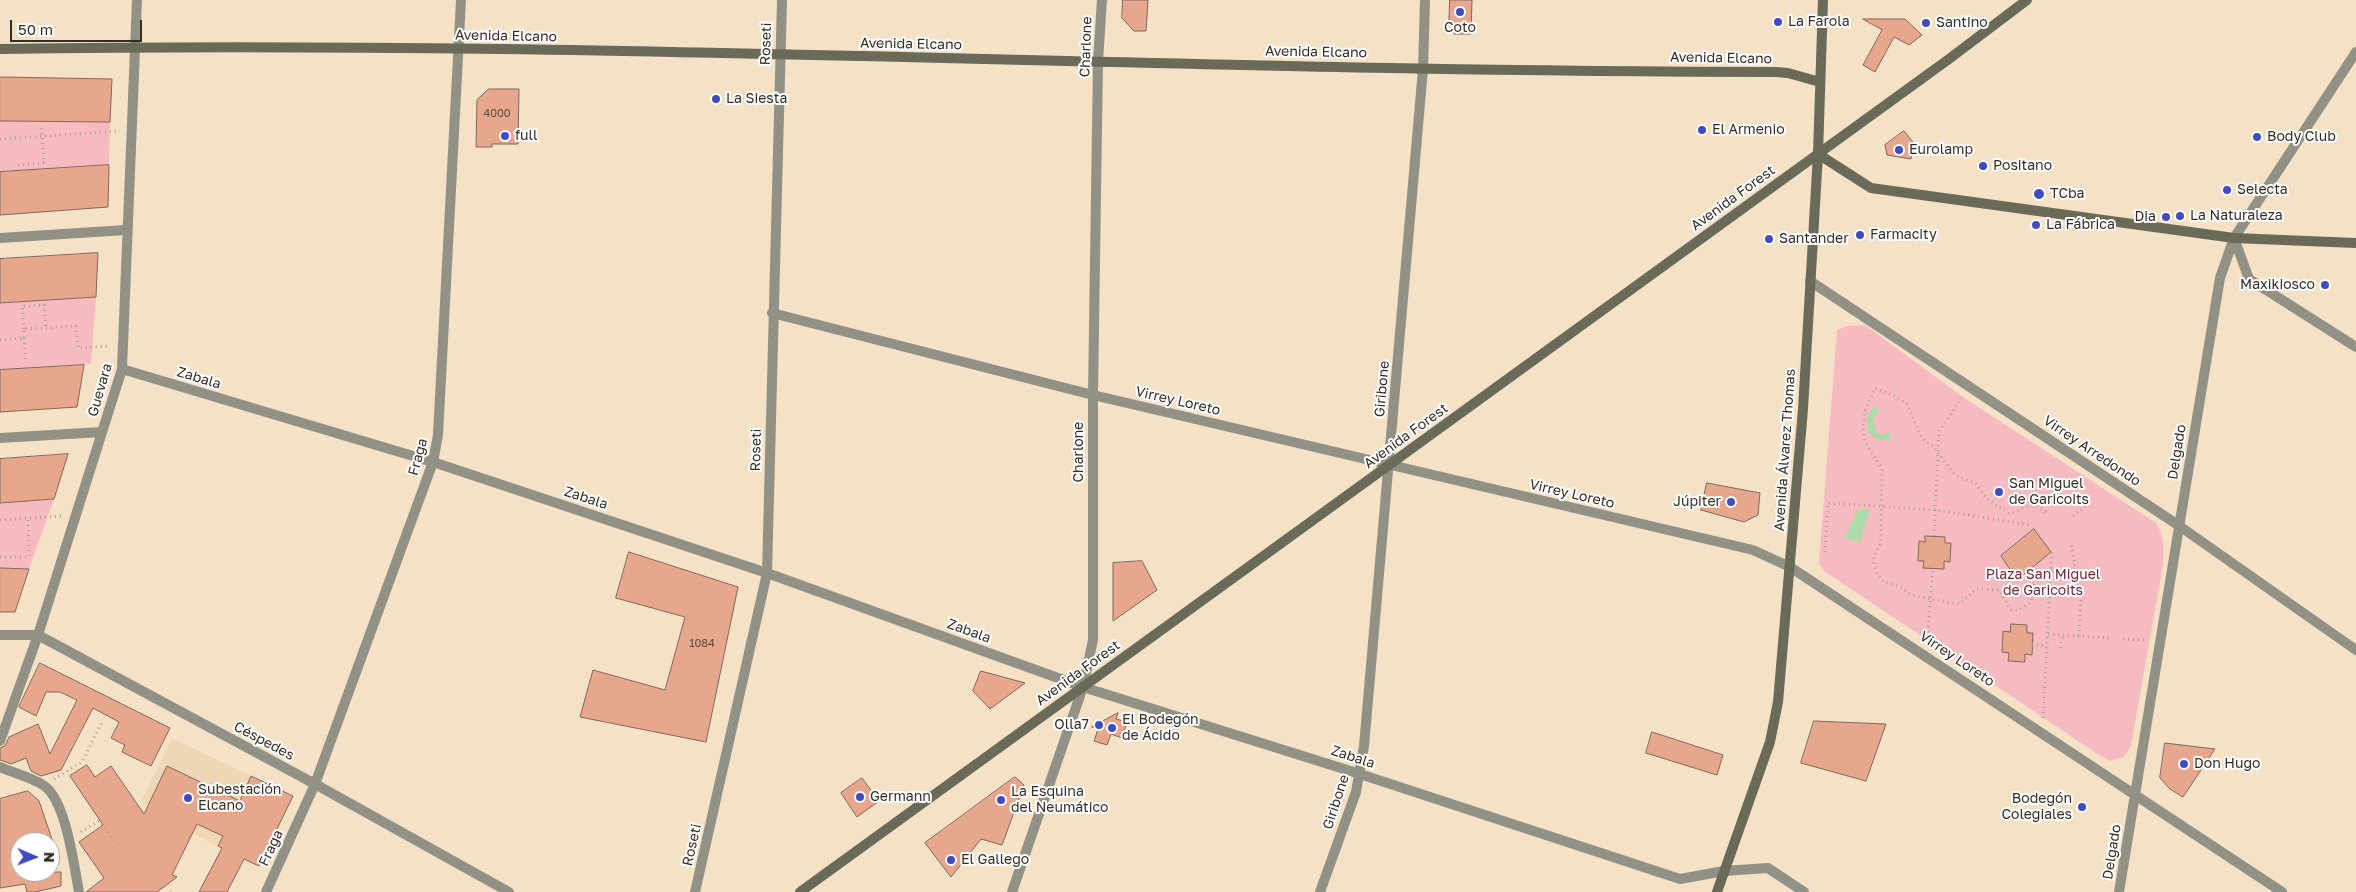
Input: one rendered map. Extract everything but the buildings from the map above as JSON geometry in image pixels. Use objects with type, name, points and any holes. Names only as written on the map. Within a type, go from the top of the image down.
[{"type":"main road","name":"Avenida Álvarez Thomas","points":[[1717,892],[1775,722],[1781,682],[1803,409],[1818,154],[1823,0]]},
{"type":"main road","name":"Avenida Forest","points":[[800,892],[1949,59],[2026,0]]},
{"type":"main road","name":"Avenida Elcano","points":[[0,49],[134,46],[459,48],[1423,68],[1776,72],[1820,82]]},
{"type":"main road","points":[[1818,154],[1871,188],[2234,238],[2356,243]]},
{"type":"street","name":"Guevara","points":[[0,741],[38,635],[122,370],[136,0]]},
{"type":"street","name":"Fraga","points":[[266,892],[315,784],[433,462],[438,434],[461,0]]},
{"type":"street","name":"Roseti","points":[[695,892],[767,572],[772,313],[782,0]]},
{"type":"street","name":"Charlone","points":[[1012,892],[1083,687],[1093,640],[1093,395],[1098,61],[1102,0]]},
{"type":"street","name":"Giribone","points":[[1320,892],[1356,792],[1364,746],[1390,465],[1423,68],[1425,0]]},
{"type":"street","name":"Delgado","points":[[2119,892],[2220,278],[2234,238],[2356,52]]},
{"type":"street","points":[[0,238],[126,230]]},
{"type":"street","points":[[2234,238],[2250,279],[2356,347]]},
{"type":"street","name":"Virrey Arredondo","points":[[1810,281],[2178,525],[2356,650]]},
{"type":"street","name":"Virrey Loreto","points":[[772,313],[1093,395],[1753,550],[1790,567],[1925,654],[2282,892]]},
{"type":"street","name":"Zabala","points":[[122,370],[433,462],[767,572],[1083,687],[1360,774],[1680,879],[1724,871],[1768,868],[1804,892]]},
{"type":"street","points":[[0,438],[102,432]]},
{"type":"street","name":"Céspedes","points":[[0,635],[38,635],[315,784],[509,892]]},
{"type":"street","points":[[0,767],[44,785],[61,810],[70,842],[79,892]]},
{"type":"path","points":[[18,165],[44,163],[41,126]]},
{"type":"path","points":[[0,140],[131,130]]},
{"type":"path","points":[[26,363],[22,306],[44,305],[46,328]]},
{"type":"path","points":[[24,330],[76,326],[78,348],[123,345]]},
{"type":"path","points":[[0,340],[24,338]]},
{"type":"path","points":[[2046,512],[2038,506],[2026,505],[2010,514],[1987,499],[1975,483],[1955,475],[1920,434],[1907,404],[1895,396],[1875,388],[1865,411],[1863,429],[1865,441],[1882,469],[1881,542],[1874,556],[1877,574],[1884,582],[1899,586],[1912,595],[1950,603],[1961,603],[1976,589],[1999,590],[2010,610],[2019,610],[2031,602],[2034,583],[2040,573],[2052,570],[2067,571],[2075,565],[2071,542]]},
{"type":"path","points":[[1934,536],[1939,431],[1963,397]]},
{"type":"path","points":[[1825,552],[1828,503],[1936,510],[2031,525]]},
{"type":"path","points":[[2073,516],[2086,506]]},
{"type":"path","points":[[0,520],[76,515]]},
{"type":"path","points":[[0,557],[29,556],[28,518]]},
{"type":"path","points":[[2042,732],[2052,549]]},
{"type":"path","points":[[1925,654],[1933,568]]},
{"type":"path","points":[[2079,636],[2082,580]]},
{"type":"path","points":[[2048,634],[2110,638]]},
{"type":"path","points":[[2061,648],[2062,635]]},
{"type":"path","points":[[2123,639],[2159,641]]},
{"type":"path","points":[[2032,644],[2046,646]]},
{"type":"path","points":[[53,779],[82,762],[103,720]]},
{"type":"path","points":[[70,842],[77,834],[100,821],[117,844]]},
{"type":"shaded area","points":[[1875,405],[1879,412],[1873,418],[1876,432],[1882,435],[1889,432],[1891,438],[1877,439],[1869,433],[1868,418]]},
{"type":"shaded area","points":[[1858,509],[1870,509],[1860,542],[1845,538]]},
{"type":"shaded area","points":[[172,738],[293,796],[259,866],[156,816],[142,800]]},
{"type":"green space","points":[[0,121],[110,122],[109,165],[0,172]]},
{"type":"green space","points":[[96,297],[91,364],[0,370],[0,303]]},
{"type":"green space","name":"Plaza San Miguel de Garicoits","points":[[1865,325],[1963,397],[2156,523],[2159,528],[2162,538],[2163,565],[2131,746],[2124,757],[2111,761],[2099,755],[1824,571],[1819,563],[1837,330],[1847,326]]},
{"type":"green space","points":[[54,499],[29,569],[0,568],[0,503]]},
{"type":"place","name":"Coto","points":[[1460,12]]},
{"type":"place","name":"La Farola","points":[[1778,22]]},
{"type":"place","name":"Santino","points":[[1926,23]]},
{"type":"place","name":"La Siesta","points":[[716,99]]},
{"type":"place","name":"El Armenio","points":[[1702,130]]},
{"type":"place","name":"full","points":[[505,136]]},
{"type":"place","name":"Body Club","points":[[2257,137]]},
{"type":"place","name":"Eurolamp","points":[[1899,150]]},
{"type":"place","name":"Positano","points":[[1983,166]]},
{"type":"place","name":"Selecta","points":[[2227,190]]},
{"type":"place","name":"TCba","points":[[2039,194]]},
{"type":"place","name":"La Naturaleza","points":[[2180,216]]},
{"type":"place","name":"Dia","points":[[2166,217]]},
{"type":"place","name":"La Fábrica","points":[[2036,225]]},
{"type":"place","name":"Farmacity","points":[[1860,235]]},
{"type":"place","name":"Santander","points":[[1769,239]]},
{"type":"place","name":"Maxikiosco","points":[[2325,285]]},
{"type":"place","name":"San Miguel de Garicoits","points":[[1999,492]]},
{"type":"place","name":"Júpiter","points":[[1731,502]]},
{"type":"place","name":"Olla7","points":[[1099,725]]},
{"type":"place","name":"El Bodegón de Ácido","points":[[1112,728]]},
{"type":"place","name":"Don Hugo","points":[[2184,764]]},
{"type":"place","name":"Germann","points":[[860,797]]},
{"type":"place","name":"Subestación Elcano","points":[[188,798]]},
{"type":"place","name":"La Esquina del Neumático","points":[[1001,800]]},
{"type":"place","name":"Bodegón Colegiales","points":[[2082,807]]},
{"type":"place","name":"El Gallego","points":[[951,860]]}]
